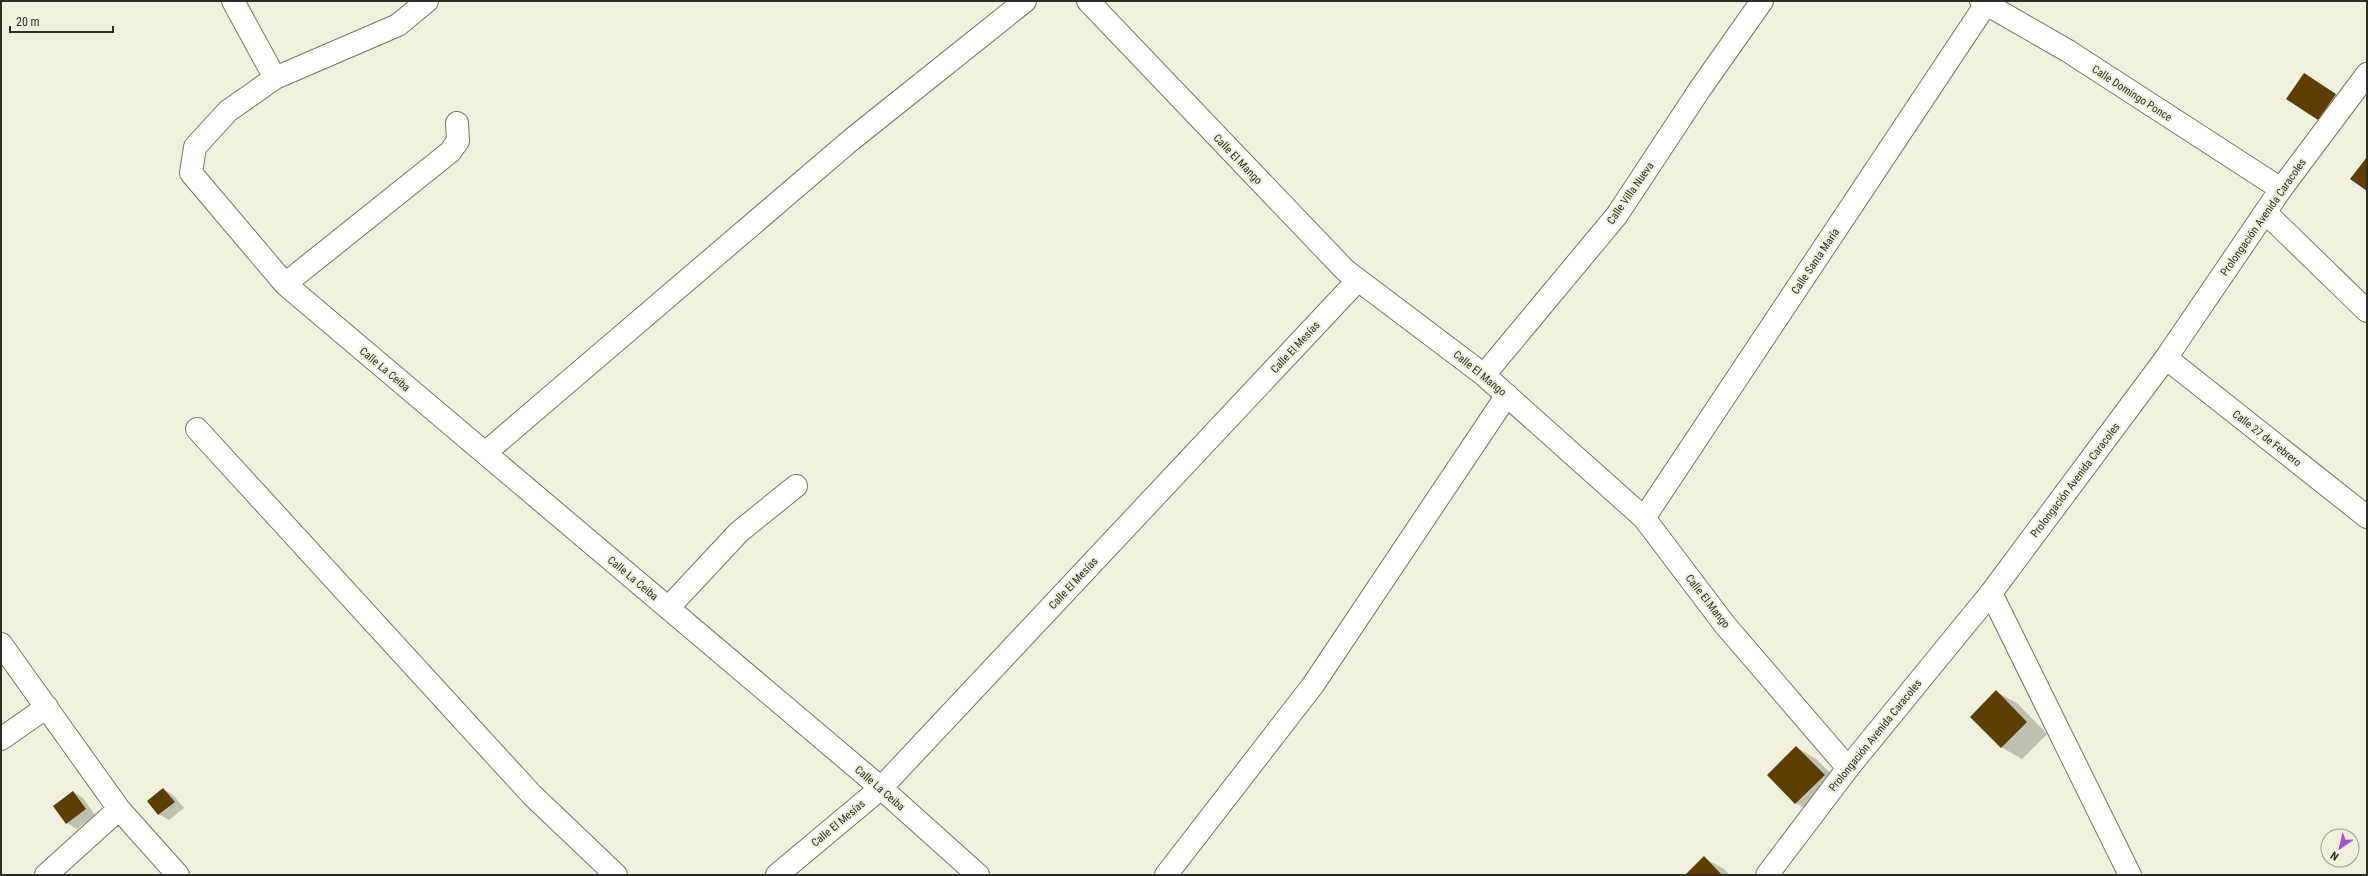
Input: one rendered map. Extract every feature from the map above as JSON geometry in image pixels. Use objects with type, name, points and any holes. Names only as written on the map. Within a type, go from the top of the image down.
[{"type":"street","points":[[233,1],[275,78]]},
{"type":"street","name":"Calle La Ceiba","points":[[427,1],[398,25],[275,78],[228,111],[195,147],[191,173],[285,284],[881,788],[978,875]]},
{"type":"street","points":[[485,453],[851,140],[1025,1]]},
{"type":"street","name":"Calle El Mango","points":[[1088,1],[1345,270],[1484,375],[1644,518],[1725,625],[1848,768]]},
{"type":"street","name":"Calle Villa Nueva","points":[[1484,375],[1617,215],[1700,89],[1762,1]]},
{"type":"street","name":"Calle Domingo Ponce","points":[[1985,2],[2068,51],[2281,189]]},
{"type":"street","name":"Calle Santa María","points":[[1644,518],[1985,2]]},
{"type":"street","name":"Prolongación Avenida Caracoles","points":[[1767,875],[1848,768],[1991,593],[2166,358],[2281,189],[2367,74]]},
{"type":"street","points":[[285,284],[450,152],[458,141],[457,123]]},
{"type":"street","points":[[2266,212],[2367,311]]},
{"type":"street","name":"Calle El Mesías","points":[[777,875],[881,788],[1358,280]]},
{"type":"street","name":"Calle 27 de Febrero","points":[[2166,358],[2367,517]]},
{"type":"street","points":[[1166,875],[1313,685],[1507,396]]},
{"type":"street","points":[[197,429],[532,795],[616,875]]},
{"type":"street","points":[[668,608],[739,532],[796,486]]},
{"type":"street","points":[[1991,593],[2130,875]]},
{"type":"street","points":[[1,644],[119,809],[178,875]]},
{"type":"street","points":[[1,739],[47,707]]},
{"type":"street","points":[[46,875],[119,809]]},
{"type":"building","points":[[2304,73],[2336,94],[2318,120],[2286,99]]},
{"type":"building","points":[[2367,157],[2367,191],[2350,179]]},
{"type":"building","points":[[1996,690],[2027,722],[2001,748],[1970,717]]},
{"type":"building","points":[[1796,746],[1825,775],[1795,804],[1767,775]]},
{"type":"building","points":[[163,788],[175,802],[158,815],[147,801]]},
{"type":"building","points":[[73,791],[86,809],[66,824],[53,806]]},
{"type":"building","points":[[1704,856],[1722,875],[1685,875]]}]
